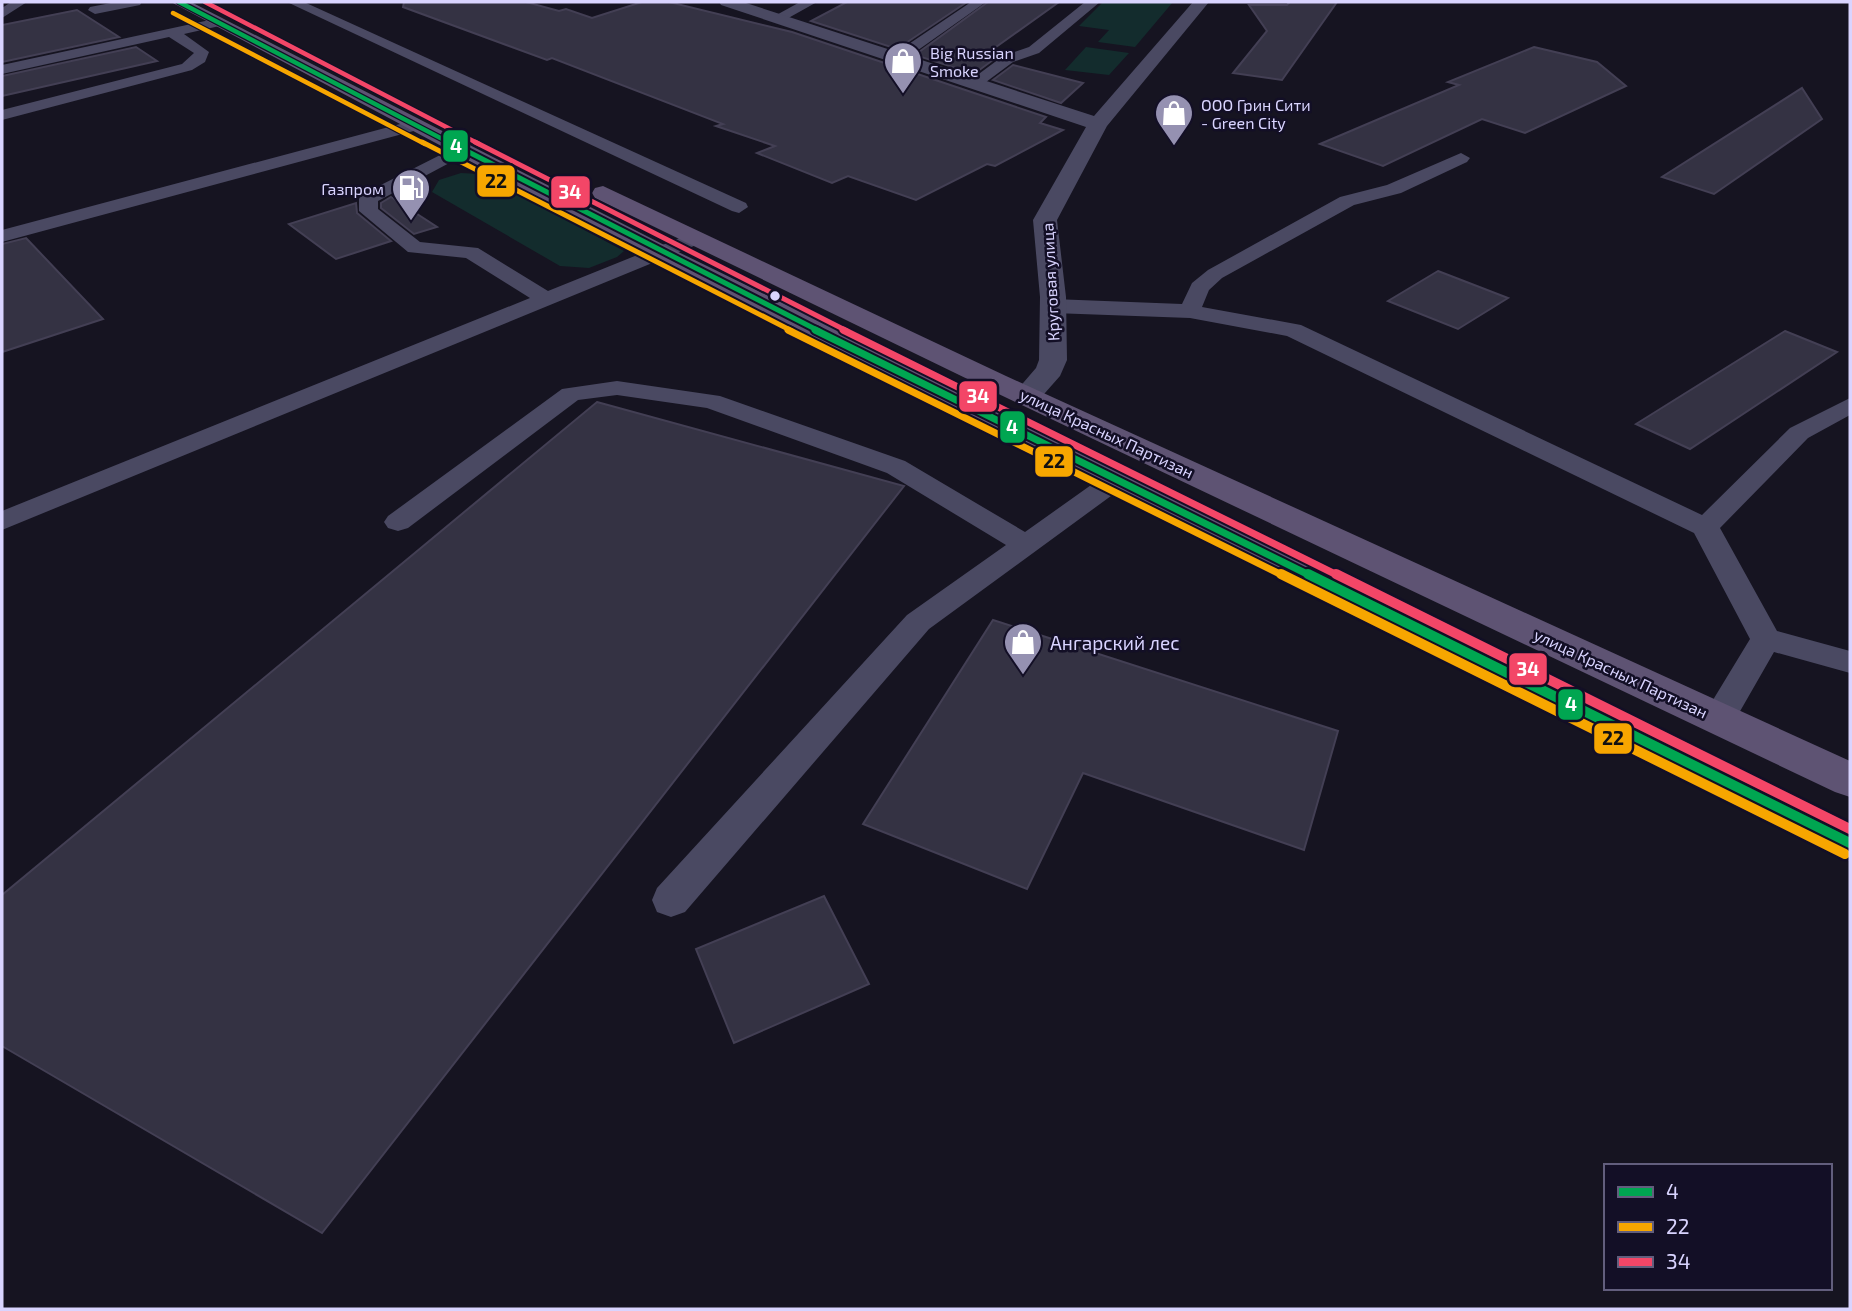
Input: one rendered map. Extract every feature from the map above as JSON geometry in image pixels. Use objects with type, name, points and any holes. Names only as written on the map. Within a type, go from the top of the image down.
[{"type":"main road","name":"улица Красных Партизан","points":[[179,2],[219,12],[1027,396],[1850,780]]},
{"type":"main road","name":"улица Красных Партизан","points":[[219,12],[415,125],[661,253],[1850,843]]},
{"type":"main road","name":"Круговая улица","points":[[992,417],[1027,396]]},
{"type":"street","points":[[727,2],[893,47],[977,82],[1098,124]]},
{"type":"street","name":"Круговая улица","points":[[1027,396],[1050,370],[1053,360],[1053,306],[1045,220],[1098,124],[1201,2]]},
{"type":"lane","points":[[2,14],[20,2]]},
{"type":"lane","points":[[95,10],[135,2]]},
{"type":"lane","points":[[294,2],[739,206]]},
{"type":"lane","points":[[778,18],[810,2]]},
{"type":"lane","points":[[893,47],[958,2]]},
{"type":"lane","points":[[893,47],[979,2]]},
{"type":"lane","points":[[977,82],[1008,59],[1034,50],[1093,2]]},
{"type":"lane","points":[[2,69],[171,32],[219,12]]},
{"type":"lane","points":[[2,115],[187,67],[200,59],[202,52],[171,32]]},
{"type":"lane","points":[[347,122],[388,110]]},
{"type":"lane","points":[[2,236],[415,125]]},
{"type":"lane","points":[[462,149],[368,198],[369,211],[415,248],[471,252],[546,299]]},
{"type":"lane","points":[[1190,311],[1199,287],[1215,274],[1347,201],[1394,189],[1461,158]]},
{"type":"lane","points":[[2,521],[694,239]]},
{"type":"lane","points":[[1053,306],[1190,311],[1293,330],[1705,527],[1766,639],[1850,662]]},
{"type":"lane","points":[[398,522],[570,394],[617,388],[711,401],[896,467],[1026,545]]},
{"type":"lane","points":[[1705,527],[1799,433],[1850,405]]},
{"type":"lane","points":[[671,900],[918,622],[1118,479]]},
{"type":"lane","points":[[1719,718],[1766,639]]},
{"type":"green space","points":[[1103,2],[1173,2],[1135,47],[1098,42],[1109,30],[1079,26]]},
{"type":"green space","points":[[1086,47],[1129,53],[1109,75],[1065,70]]},
{"type":"green space","points":[[461,173],[479,174],[624,251],[617,257],[589,268],[560,266],[432,192],[439,180]]},
{"type":"building","points":[[404,2],[526,2],[559,11],[566,9],[592,18],[642,2],[669,2],[792,32],[1046,117],[1040,123],[1063,130],[995,166],[987,164],[916,200],[848,176],[832,183],[757,153],[775,146],[716,126],[723,124],[552,58],[547,60],[403,7]]},
{"type":"building","points":[[847,2],[967,2],[897,49],[811,21]]},
{"type":"building","points":[[988,2],[1059,2],[982,57],[993,60],[974,74],[915,55]]},
{"type":"building","points":[[1290,2],[1337,2],[1282,80],[1233,73],[1267,31],[1249,5],[1287,5]]},
{"type":"building","points":[[77,10],[119,37],[2,62],[2,25]]},
{"type":"building","points":[[136,47],[157,61],[2,96],[2,76]]},
{"type":"building","points":[[1534,47],[1597,62],[1626,86],[1525,133],[1482,119],[1383,166],[1320,144],[1459,85],[1448,82]]},
{"type":"building","points":[[1013,65],[1083,83],[1061,103],[993,80]]},
{"type":"building","points":[[1802,88],[1822,119],[1714,194],[1662,177]]},
{"type":"building","points":[[391,197],[437,227],[414,234],[381,208],[381,203]]},
{"type":"building","points":[[356,203],[357,213],[391,241],[336,259],[289,224]]},
{"type":"building","points":[[26,238],[103,319],[2,352],[2,244]]},
{"type":"building","points":[[1438,271],[1508,298],[1458,329],[1388,301]]},
{"type":"building","points":[[1785,331],[1837,352],[1690,449],[1636,424]]},
{"type":"building","points":[[597,402],[904,486],[322,1233],[2,1046],[2,895]]},
{"type":"building","points":[[993,620],[1338,731],[1304,850],[1083,773],[1027,889],[863,824]]},
{"type":"building","points":[[824,896],[869,984],[734,1043],[696,949]]},
{"type":"transit line","name":"4","points":[[179,2],[661,253],[1850,843]]},
{"type":"transit line","name":"34","points":[[205,2],[667,242],[1850,829]]},
{"type":"transit line","name":"22","points":[[173,13],[656,264],[1845,854]]},
{"type":"place","name":"Big Russian Smoke","points":[[903,95]]},
{"type":"place","name":"ООО Грин Сити - Green City","points":[[1174,147]]},
{"type":"place","name":"Газпром","points":[[411,222]]},
{"type":"place","name":"Ангарский лес","points":[[1023,676]]}]
